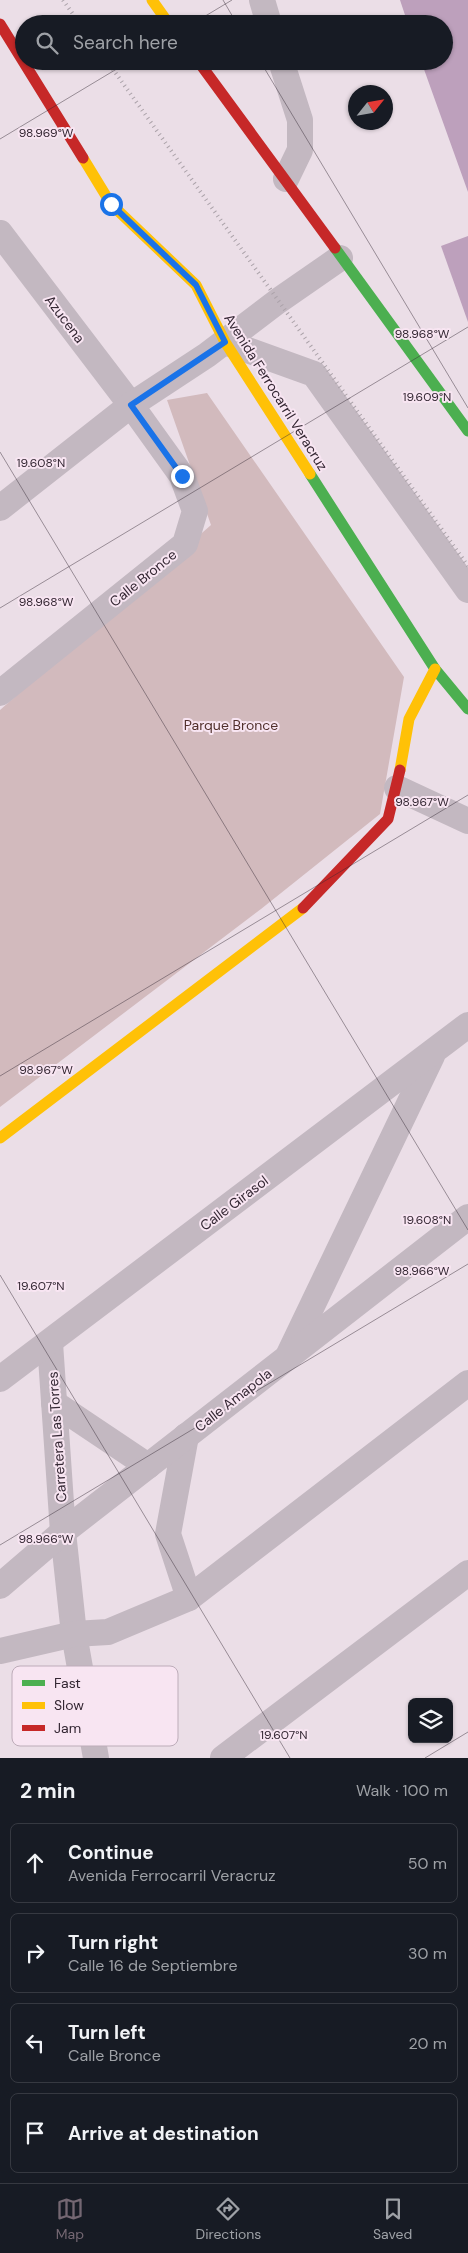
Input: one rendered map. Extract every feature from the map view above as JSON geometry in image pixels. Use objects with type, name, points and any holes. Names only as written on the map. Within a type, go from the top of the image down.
[{"type":"street","points":[[152,0],[163,15]]},
{"type":"street","points":[[262,0],[266,15]]},
{"type":"street","name":"Avenida Ferrocarril Veracruz","points":[[0,24],[15,48]]},
{"type":"street","name":"Avenida Ferrocarril Veracruz","points":[[28,70],[111,204],[196,285],[225,342],[435,669],[468,709]]},
{"type":"street","points":[[205,70],[286,179],[340,258],[468,432]]},
{"type":"street","points":[[284,70],[300,120],[300,150],[286,179]]},
{"type":"street","name":"Azucena","points":[[0,233],[131,405]]},
{"type":"street","points":[[2,503],[131,405],[225,342],[278,301],[340,258]]},
{"type":"street","points":[[225,342],[314,374],[468,590]]},
{"type":"street","name":"Calle Bronce","points":[[0,693],[185,544],[195,511],[182,476],[131,405]]},
{"type":"street","points":[[0,1138],[301,910],[388,819],[398,788],[409,719],[435,669]]},
{"type":"street","points":[[398,788],[468,821]]},
{"type":"street","name":"Calle Girasol","points":[[0,1379],[468,1025]]},
{"type":"street","points":[[286,1358],[435,1050]]},
{"type":"street","name":"Calle Amapola","points":[[0,1586],[63,1532],[468,1217]]},
{"type":"street","name":"Carretera Las Torres","points":[[50,1343],[63,1532],[74,1634],[80,1666]]},
{"type":"street","points":[[0,1651],[74,1634],[108,1632],[188,1598],[468,1384]]},
{"type":"street","points":[[54,1403],[148,1466]]},
{"type":"street","points":[[186,1436],[168,1534],[188,1598]]},
{"type":"street","points":[[223,1758],[468,1573]]},
{"type":"green space","name":"Parque Bronce","points":[[207,393],[404,677],[380,814],[261,909],[0,1107],[0,710],[211,525],[167,400]]},
{"type":"building","points":[[400,0],[468,0],[468,192],[424,70],[453,70],[453,15],[405,15]]},
{"type":"building","points":[[468,236],[468,322],[441,246]]},
{"type":"railway","points":[[63,0],[74,15]]},
{"type":"railway","points":[[113,70],[468,566]]},
{"type":"traffic: fast","points":[[335,248],[468,431]]},
{"type":"traffic: fast","points":[[310,474],[435,669],[468,709]]},
{"type":"traffic: slow","points":[[152,0],[163,15]]},
{"type":"traffic: slow","points":[[83,158],[111,204],[196,285],[225,342],[310,474]]},
{"type":"traffic: slow","points":[[400,770],[409,719],[435,669]]},
{"type":"traffic: slow","points":[[0,1138],[303,908]]},
{"type":"traffic: jam","points":[[0,24],[15,48]]},
{"type":"traffic: jam","points":[[28,70],[83,158]]},
{"type":"traffic: jam","points":[[205,70],[335,248]]},
{"type":"traffic: jam","points":[[303,908],[388,819],[400,770]]},
{"type":"route","points":[[111,204],[196,285],[225,342],[131,405],[182,476]]}]
